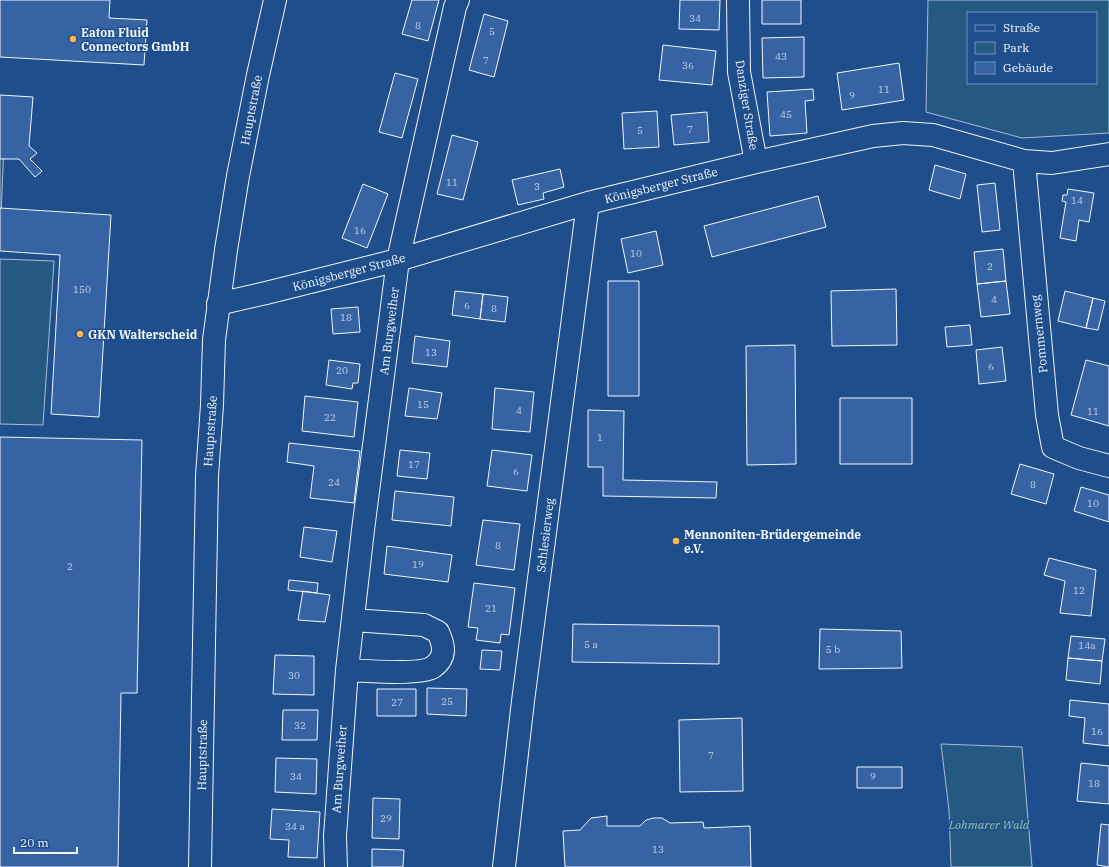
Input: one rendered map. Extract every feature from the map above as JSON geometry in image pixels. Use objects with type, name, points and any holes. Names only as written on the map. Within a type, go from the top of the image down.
[{"type":"street","name":"Hauptstraße","points":[[200,867],[206,476],[212,405],[214,340],[218,304],[240,168],[259,68],[275,0]]},
{"type":"street","name":"Am Burgweiher","points":[[336,867],[334,836],[347,670],[398,260],[458,0]]},
{"type":"street","name":"Danziger Straße","points":[[738,0],[739,72],[756,162]]},
{"type":"street","name":"Königsberger Straße","points":[[218,304],[398,260],[588,203],[756,162],[873,136],[903,133],[933,135],[1024,161],[1052,163],[1109,154]]},
{"type":"street","name":"Pommernweg","points":[[1024,161],[1046,408],[1053,447],[1079,458],[1109,466]]},
{"type":"street","name":"Schlesierweg","points":[[504,867],[525,685],[588,203]]},
{"type":"street","points":[[347,670],[410,672],[432,668],[442,658],[444,644],[438,632],[424,625],[353,620]]},
{"type":"green space","points":[[928,0],[1109,0],[1109,133],[1022,138],[926,112]]},
{"type":"green space","points":[[0,97],[6,97],[0,240]]},
{"type":"green space","points":[[0,259],[54,261],[43,425],[0,424]]},
{"type":"green space","name":"Lohmarer Wald","points":[[941,744],[1022,747],[1032,867],[951,867],[949,810]]},
{"type":"building","name":"Eaton Fluid Connectors GmbH","points":[[0,0],[110,0],[109,18],[147,20],[144,65],[0,57]]},
{"type":"building","points":[[412,0],[439,0],[428,41],[402,34]]},
{"type":"building","points":[[680,0],[720,0],[719,30],[679,29]]},
{"type":"building","points":[[762,0],[801,0],[801,24],[762,24]]},
{"type":"building","points":[[484,14],[508,21],[494,77],[469,70]]},
{"type":"building","points":[[804,37],[804,77],[763,78],[762,38]]},
{"type":"building","points":[[663,45],[716,51],[712,85],[659,80]]},
{"type":"building","points":[[899,63],[904,100],[842,110],[837,73]]},
{"type":"building","points":[[395,73],[418,79],[402,138],[379,132]]},
{"type":"building","points":[[813,89],[814,100],[805,101],[807,133],[770,136],[767,92]]},
{"type":"building","points":[[0,95],[33,97],[29,146],[37,153],[30,159],[42,171],[35,177],[19,159],[0,159]]},
{"type":"building","points":[[657,111],[659,147],[624,149],[622,113]]},
{"type":"building","points":[[707,112],[709,142],[674,145],[671,115]]},
{"type":"building","points":[[452,135],[478,142],[463,200],[437,194]]},
{"type":"building","points":[[935,165],[966,174],[960,199],[929,190]]},
{"type":"building","points":[[560,169],[564,187],[543,193],[544,199],[518,205],[512,180]]},
{"type":"building","points":[[995,183],[1000,230],[982,232],[977,185]]},
{"type":"building","points":[[363,184],[388,194],[367,248],[342,238]]},
{"type":"building","points":[[1068,189],[1094,193],[1089,222],[1079,220],[1076,241],[1060,238],[1066,202],[1062,201],[1063,195],[1067,195]]},
{"type":"building","points":[[818,196],[826,227],[712,257],[704,226]]},
{"type":"building","name":"GKN Walterscheid","points":[[0,208],[111,215],[99,417],[51,414],[60,255],[0,251]]},
{"type":"building","points":[[656,231],[663,265],[628,273],[621,239]]},
{"type":"building","points":[[1003,249],[1006,281],[977,284],[974,252]]},
{"type":"building","points":[[608,281],[639,281],[639,396],[608,396]]},
{"type":"building","points":[[1006,281],[1010,314],[981,317],[977,284]]},
{"type":"building","points":[[896,289],[897,345],[832,346],[831,291]]},
{"type":"building","points":[[455,291],[483,294],[480,319],[452,315]]},
{"type":"building","points":[[1065,291],[1093,298],[1086,328],[1058,321]]},
{"type":"building","points":[[483,294],[508,297],[505,322],[480,319]]},
{"type":"building","points":[[1093,298],[1105,301],[1098,330],[1086,328]]},
{"type":"building","points":[[358,307],[360,332],[333,334],[331,309]]},
{"type":"building","points":[[970,325],[972,345],[947,347],[945,327]]},
{"type":"building","points":[[415,336],[450,341],[447,367],[412,363]]},
{"type":"building","points":[[795,345],[796,464],[747,465],[746,346]]},
{"type":"building","points":[[1002,347],[1006,381],[979,384],[976,350]]},
{"type":"building","points":[[329,360],[360,364],[358,383],[353,383],[352,389],[326,385]]},
{"type":"building","points":[[1086,360],[1109,366],[1109,426],[1071,415]]},
{"type":"building","points":[[409,388],[442,393],[437,419],[405,416]]},
{"type":"building","points":[[495,388],[534,392],[530,432],[492,429]]},
{"type":"building","points":[[305,396],[358,402],[354,437],[302,431]]},
{"type":"building","points":[[840,398],[912,398],[912,464],[840,464]]},
{"type":"building","points":[[588,410],[624,411],[623,480],[717,482],[716,498],[603,496],[603,467],[588,467]]},
{"type":"building","points":[[0,437],[142,440],[137,693],[121,693],[118,867],[0,867]]},
{"type":"building","points":[[289,443],[360,451],[354,503],[310,498],[314,466],[287,462]]},
{"type":"building","points":[[400,450],[430,453],[427,479],[397,476]]},
{"type":"building","points":[[492,450],[532,455],[527,491],[487,486]]},
{"type":"building","points":[[1020,464],[1054,474],[1046,504],[1011,494]]},
{"type":"building","points":[[1081,487],[1109,495],[1109,522],[1074,511]]},
{"type":"building","points":[[395,491],[454,497],[451,526],[392,520]]},
{"type":"building","points":[[483,520],[520,524],[514,570],[476,565]]},
{"type":"building","points":[[304,527],[337,531],[332,562],[300,557]]},
{"type":"building","points":[[387,546],[452,555],[448,582],[384,574]]},
{"type":"building","points":[[1049,558],[1096,570],[1091,616],[1060,613],[1065,581],[1044,575]]},
{"type":"building","points":[[289,580],[318,583],[317,593],[288,590]]},
{"type":"building","points":[[474,583],[515,588],[509,635],[501,634],[500,643],[476,640],[478,628],[468,627]]},
{"type":"building","points":[[303,591],[330,595],[325,622],[298,620]]},
{"type":"building","points":[[573,624],[719,626],[719,664],[572,662]]},
{"type":"building","points":[[820,629],[901,631],[902,668],[819,669]]},
{"type":"building","points":[[1071,636],[1105,639],[1102,661],[1068,658]]},
{"type":"building","points":[[482,650],[502,651],[500,670],[480,669]]},
{"type":"building","points":[[275,655],[314,656],[314,695],[273,694]]},
{"type":"building","points":[[1068,658],[1102,661],[1100,684],[1066,680]]},
{"type":"building","points":[[427,688],[467,689],[466,716],[427,714]]},
{"type":"building","points":[[377,689],[416,689],[416,716],[377,716]]},
{"type":"building","points":[[1070,700],[1109,704],[1109,746],[1083,743],[1085,718],[1069,716]]},
{"type":"building","points":[[283,710],[318,710],[317,740],[282,740]]},
{"type":"building","points":[[742,718],[743,791],[680,792],[679,720]]},
{"type":"building","points":[[276,758],[317,759],[316,794],[275,792]]},
{"type":"building","points":[[1081,763],[1109,766],[1109,804],[1077,801]]},
{"type":"building","points":[[857,767],[902,767],[902,788],[857,788]]},
{"type":"building","points":[[373,798],[400,799],[399,839],[372,838]]},
{"type":"building","points":[[272,809],[320,812],[317,858],[288,857],[289,840],[270,839]]},
{"type":"building","points":[[607,816],[607,826],[640,826],[646,820],[662,818],[670,823],[703,822],[704,828],[750,826],[751,867],[565,867],[563,831],[580,830],[591,818]]},
{"type":"building","points":[[1101,824],[1109,825],[1109,867],[1097,865]]},
{"type":"building","points":[[372,849],[404,850],[403,867],[372,867]]},
{"type":"place","name":"Eaton Fluid Connectors GmbH","points":[[73,39]]},
{"type":"place","name":"GKN Walterscheid","points":[[80,334]]},
{"type":"place","name":"Mennoniten-Brüdergemeinde e.V.","points":[[676,541]]}]
